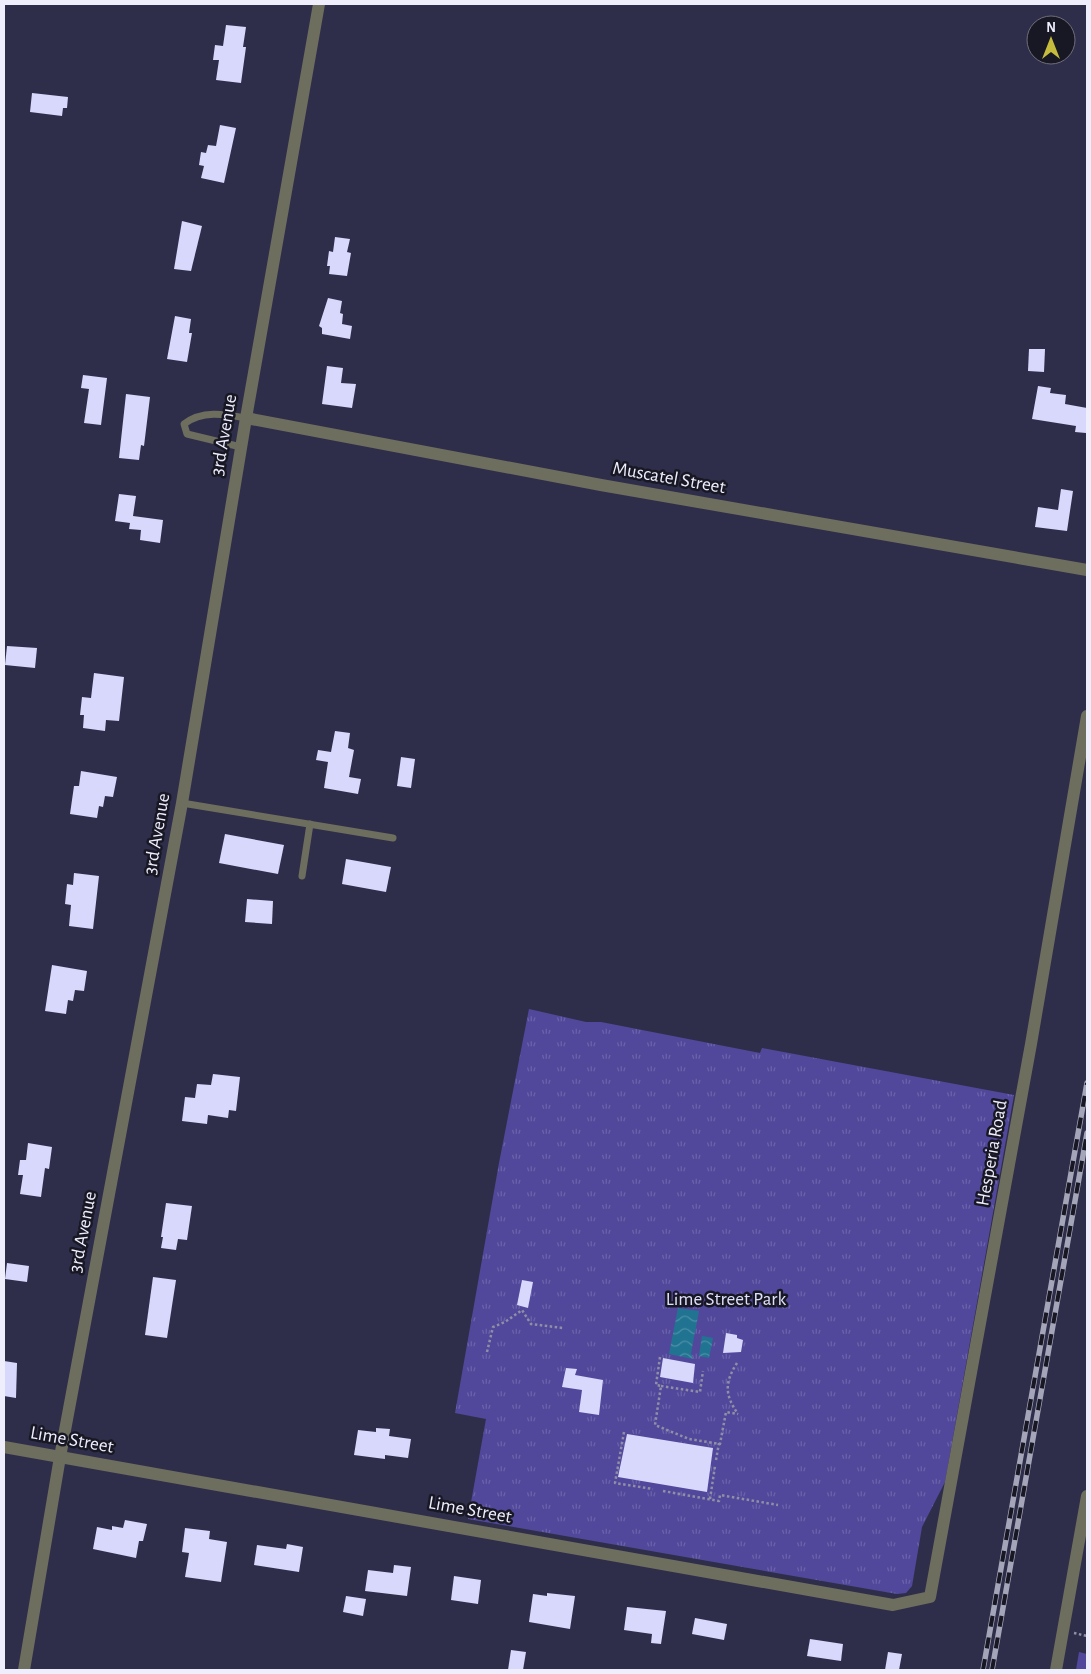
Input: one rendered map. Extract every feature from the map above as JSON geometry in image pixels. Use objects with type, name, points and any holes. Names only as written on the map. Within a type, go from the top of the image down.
[{"type":"street","name":"3rd Avenue","points":[[24,1670],[60,1457],[182,803],[241,447],[319,4]]},
{"type":"street","name":"Muscatel Street","points":[[246,418],[601,485],[1087,570]]},
{"type":"street","name":"Hesperia Road","points":[[930,1597],[1031,1044],[1087,716]]},
{"type":"street","name":"Lime Street","points":[[4,1447],[893,1604],[930,1597]]},
{"type":"street","points":[[1056,1670],[1087,1496]]},
{"type":"lane","points":[[241,447],[187,434],[184,424],[193,417],[212,414],[246,418]]},
{"type":"lane","points":[[182,803],[393,838]]},
{"type":"lane","points":[[302,876],[310,824]]},
{"type":"path","points":[[488,1352],[493,1327],[506,1322],[522,1310],[531,1324],[563,1328]]},
{"type":"path","points":[[660,1357],[656,1385],[700,1392],[703,1371]]},
{"type":"path","points":[[716,1460],[726,1412],[738,1414],[728,1398],[727,1390],[728,1378],[737,1362]]},
{"type":"path","points":[[661,1386],[655,1425],[689,1439],[719,1443]]},
{"type":"path","points":[[624,1432],[616,1483],[653,1489]]},
{"type":"path","points":[[710,1499],[715,1466]]},
{"type":"path","points":[[663,1491],[719,1501],[720,1495],[778,1506]]},
{"type":"green space","name":"Lime Street Park","points":[[529,1009],[586,1022],[601,1022],[760,1053],[762,1048],[1014,1095],[945,1482],[922,1527],[912,1586],[906,1593],[897,1594],[468,1519],[486,1419],[455,1413],[499,1163]]},
{"type":"green space","points":[[1079,1652],[1087,1654],[1087,1670],[1076,1670]]},
{"type":"water","points":[[678,1308],[699,1311],[691,1353],[693,1359],[669,1354]]},
{"type":"water","points":[[702,1336],[713,1338],[709,1358],[699,1356]]},
{"type":"building","points":[[226,25],[246,27],[243,47],[246,47],[241,83],[216,80],[219,60],[213,60],[215,45],[223,46]]},
{"type":"building","points":[[32,93],[68,97],[67,108],[63,108],[62,116],[30,112]]},
{"type":"building","points":[[220,125],[236,128],[224,183],[201,178],[204,166],[199,165],[201,152],[206,153],[208,145],[216,146]]},
{"type":"building","points":[[182,221],[202,226],[191,271],[174,269]]},
{"type":"building","points":[[335,237],[350,239],[347,252],[351,253],[347,276],[329,274],[330,266],[327,266],[329,251],[333,252]]},
{"type":"building","points":[[328,298],[342,301],[340,313],[343,314],[342,324],[352,326],[350,339],[322,334],[322,328],[319,326]]},
{"type":"building","points":[[175,316],[191,319],[189,333],[192,333],[187,362],[167,359]]},
{"type":"building","points":[[1029,349],[1045,349],[1044,372],[1028,371]]},
{"type":"building","points":[[327,366],[343,368],[341,383],[356,384],[352,408],[322,404]]},
{"type":"building","points":[[83,375],[107,378],[101,425],[84,423],[89,389],[81,388]]},
{"type":"building","points":[[1038,386],[1051,388],[1050,393],[1066,395],[1065,404],[1087,408],[1086,433],[1075,432],[1076,426],[1032,419]]},
{"type":"building","points":[[126,394],[150,397],[144,446],[141,445],[139,460],[119,458]]},
{"type":"building","points":[[1061,489],[1073,491],[1067,531],[1035,527],[1038,507],[1058,510]]},
{"type":"building","points":[[119,494],[136,496],[133,516],[163,520],[160,543],[140,540],[141,530],[129,529],[130,523],[115,521]]},
{"type":"building","points":[[7,646],[37,648],[35,668],[5,665]]},
{"type":"building","points":[[94,673],[124,677],[119,721],[106,720],[105,731],[83,728],[84,715],[80,715],[82,697],[91,698]]},
{"type":"building","points":[[335,731],[350,733],[348,748],[354,750],[349,777],[361,779],[358,794],[324,788],[328,762],[316,760],[318,750],[331,752]]},
{"type":"building","points":[[401,757],[415,759],[411,788],[397,786]]},
{"type":"building","points":[[81,771],[117,777],[113,797],[105,796],[103,807],[99,806],[97,818],[70,814],[74,786],[79,786]]},
{"type":"building","points":[[225,834],[284,845],[278,874],[219,863]]},
{"type":"building","points":[[346,859],[391,867],[386,892],[342,884]]},
{"type":"building","points":[[74,873],[99,876],[93,929],[69,926],[71,905],[65,904],[67,884],[73,885]]},
{"type":"building","points":[[247,899],[273,901],[272,924],[245,922]]},
{"type":"building","points":[[52,965],[87,971],[84,991],[75,990],[73,1001],[68,1000],[66,1014],[45,1011]]},
{"type":"building","points":[[213,1074],[240,1077],[236,1111],[229,1110],[228,1118],[208,1115],[207,1124],[182,1121],[185,1097],[195,1098],[197,1084],[211,1085]]},
{"type":"building","points":[[28,1143],[52,1147],[49,1169],[45,1168],[41,1197],[20,1194],[23,1175],[18,1175],[20,1160],[26,1160]]},
{"type":"building","points":[[166,1203],[192,1206],[187,1240],[178,1239],[176,1250],[161,1248]]},
{"type":"building","points":[[7,1263],[29,1266],[27,1282],[5,1279]]},
{"type":"building","points":[[153,1277],[176,1280],[167,1338],[145,1335]]},
{"type":"building","points":[[522,1280],[533,1282],[528,1308],[517,1305]]},
{"type":"building","points":[[726,1333],[737,1335],[737,1338],[743,1340],[741,1352],[723,1353]]},
{"type":"building","points":[[663,1358],[695,1364],[693,1383],[660,1377]]},
{"type":"building","points":[[4,1361],[17,1363],[16,1398],[4,1396]]},
{"type":"building","points":[[566,1368],[577,1369],[575,1375],[603,1380],[599,1415],[579,1412],[582,1390],[562,1387]]},
{"type":"building","points":[[376,1428],[390,1429],[389,1436],[411,1439],[408,1458],[385,1455],[385,1459],[354,1455],[358,1430],[376,1432]]},
{"type":"building","points":[[627,1434],[713,1448],[707,1492],[618,1477]]},
{"type":"building","points":[[125,1520],[147,1524],[143,1541],[139,1541],[136,1558],[93,1549],[97,1527],[112,1530],[112,1526],[123,1528]]},
{"type":"building","points":[[185,1528],[210,1531],[209,1539],[227,1542],[221,1582],[185,1577],[189,1553],[182,1552]]},
{"type":"building","points":[[287,1544],[303,1547],[299,1572],[254,1565],[257,1545],[286,1549]]},
{"type":"building","points":[[394,1565],[411,1567],[407,1596],[365,1591],[368,1570],[393,1573]]},
{"type":"building","points":[[454,1576],[481,1580],[478,1604],[451,1600]]},
{"type":"building","points":[[547,1593],[575,1596],[570,1629],[529,1622],[533,1594],[547,1596]]},
{"type":"building","points":[[346,1596],[366,1599],[363,1616],[343,1612]]},
{"type":"building","points":[[627,1607],[666,1611],[661,1644],[651,1643],[652,1634],[624,1630]]},
{"type":"building","points":[[695,1618],[727,1624],[724,1640],[692,1634]]},
{"type":"building","points":[[810,1639],[843,1644],[841,1661],[807,1656]]},
{"type":"building","points":[[511,1650],[526,1652],[523,1670],[508,1670]]},
{"type":"building","points":[[888,1652],[902,1654],[899,1670],[885,1670]]},
{"type":"railway","points":[[983,1670],[1087,1083]]},
{"type":"railway","points":[[992,1670],[1087,1133]]}]
